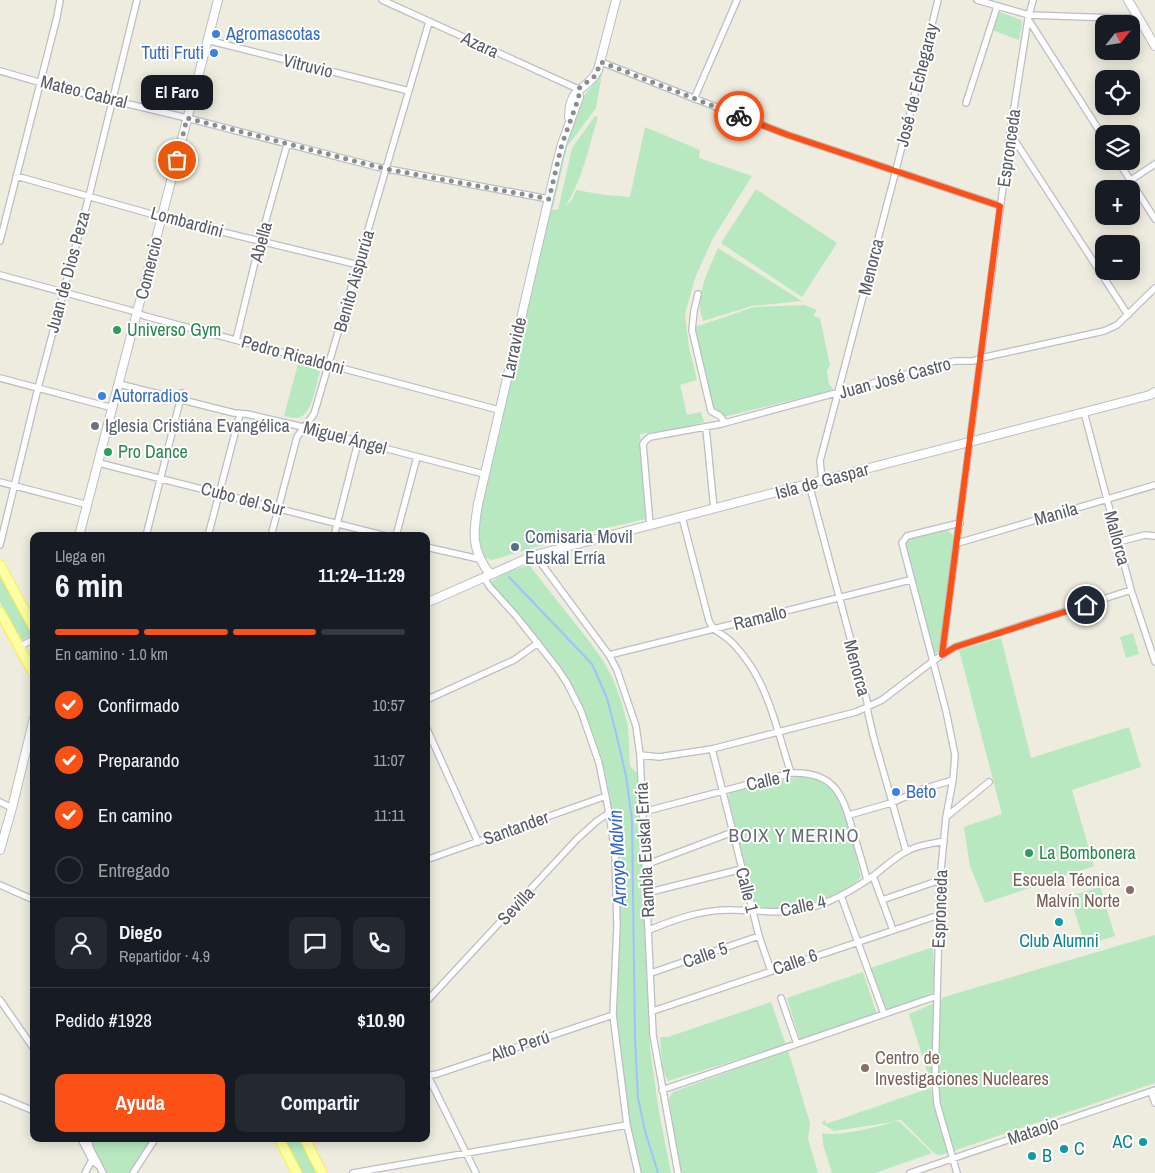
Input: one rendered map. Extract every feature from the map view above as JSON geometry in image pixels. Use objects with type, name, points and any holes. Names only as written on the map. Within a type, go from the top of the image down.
[{"type":"main road","points":[[0,565],[30,621]]},
{"type":"main road","points":[[0,612],[30,667]]},
{"type":"main road","points":[[281,1142],[297,1173]]},
{"type":"main road","points":[[306,1142],[322,1173]]},
{"type":"street","points":[[0,241],[58,17],[60,0]]},
{"type":"street","name":"Juan de Dios Peza","points":[[0,545],[38,388],[138,0]]},
{"type":"street","name":"Comercio","points":[[80,532],[218,0]]},
{"type":"street","name":"Azara","points":[[382,0],[578,89]]},
{"type":"street","name":"Larravide","points":[[487,575],[479,559],[475,544],[475,517],[484,474],[562,144],[570,120],[572,97],[578,89],[595,76],[601,62],[616,0]]},
{"type":"street","name":"José de Echegaray","points":[[896,170],[938,0]]},
{"type":"street","points":[[976,0],[1028,17],[1095,18]]},
{"type":"street","name":"Espronceda","points":[[942,655],[1010,133],[1028,17],[1033,0]]},
{"type":"street","points":[[1122,0],[1132,15]]},
{"type":"street","points":[[1128,0],[1155,46]]},
{"type":"street","points":[[694,99],[735,1]]},
{"type":"street","points":[[966,103],[996,6]]},
{"type":"street","points":[[1028,17],[1096,125]]},
{"type":"street","name":"Benito Aispurúa","points":[[272,532],[296,437],[314,414],[430,22]]},
{"type":"street","points":[[1140,27],[1146,32]]},
{"type":"street","name":"Vitruvio","points":[[207,40],[409,90]]},
{"type":"street","points":[[601,62],[782,133],[1000,206]]},
{"type":"street","name":"Mateo Cabral","points":[[0,71],[386,169],[549,199]]},
{"type":"street","points":[[1010,133],[1128,315]]},
{"type":"street","name":"Abella","points":[[236,340],[260,241],[287,145]]},
{"type":"street","points":[[1124,170],[1131,180],[1155,164]]},
{"type":"street","name":"Menorca","points":[[822,481],[820,461],[896,170]]},
{"type":"street","name":"Lombardini","points":[[16,176],[162,216],[358,265]]},
{"type":"street","points":[[1140,195],[1155,219]]},
{"type":"street","name":"Pedro Ricaldoni","points":[[0,275],[500,410]]},
{"type":"street","name":"Juan José Castro","points":[[650,525],[643,444],[650,437],[706,428],[955,361],[973,361],[1104,331],[1116,325],[1128,315],[1155,288]]},
{"type":"street","points":[[698,294],[692,322],[693,337],[711,411],[720,416],[725,423]]},
{"type":"street","points":[[0,378],[113,408]]},
{"type":"street","name":"Miguel Ángel","points":[[119,384],[240,414],[303,427],[484,474]]},
{"type":"street","points":[[147,532],[182,393]]},
{"type":"street","name":"Isla de Gaspar","points":[[430,600],[535,555],[1154,394]]},
{"type":"street","name":"Mallorca","points":[[1084,412],[1131,590],[1155,662]]},
{"type":"street","points":[[209,532],[240,414]]},
{"type":"street","points":[[706,428],[714,508]]},
{"type":"street","points":[[335,532],[358,442]]},
{"type":"street","points":[[397,532],[418,458]]},
{"type":"street","name":"Cubo del Sur","points":[[99,463],[371,532]]},
{"type":"street","points":[[0,482],[88,505]]},
{"type":"street","name":"Menorca","points":[[809,484],[891,803],[906,851]]},
{"type":"street","name":"Manila","points":[[958,543],[1155,485]]},
{"type":"street","points":[[682,517],[709,621],[714,630],[728,639],[754,672],[766,693],[791,773]]},
{"type":"street","name":"Espronceda","points":[[957,1173],[937,1104],[935,1079],[940,880],[946,817],[955,755],[933,661],[910,580],[902,541],[907,536],[960,523]]},
{"type":"street","points":[[1118,542],[1145,535],[1155,536]]},
{"type":"street","points":[[430,547],[479,559]]},
{"type":"street","name":"Rambla Euskal Erría","points":[[535,555],[609,655],[630,704],[636,726],[640,755],[653,1035],[678,1173]]},
{"type":"street","name":"Rambla Euskal Erría","points":[[487,575],[489,586],[538,643],[562,675],[581,711],[599,763],[610,813],[615,854],[617,926],[613,1014],[627,1125],[638,1173]]},
{"type":"street","name":"Ramallo","points":[[609,655],[910,580]]},
{"type":"street","points":[[640,755],[659,757],[712,749],[856,712],[867,708],[891,693],[955,647],[1131,590]]},
{"type":"street","points":[[19,647],[30,641]]},
{"type":"street","points":[[1148,643],[1155,641]]},
{"type":"street","points":[[430,698],[522,656],[538,643]]},
{"type":"street","points":[[0,850],[30,734]]},
{"type":"street","points":[[430,736],[478,842]]},
{"type":"street","name":"Calle 1","points":[[712,749],[752,911],[771,970]]},
{"type":"street","name":"Calle 7","points":[[643,812],[791,773],[800,773],[816,776],[827,781],[837,789],[846,804],[849,815]]},
{"type":"street","points":[[893,930],[882,900],[870,878],[849,815],[891,803],[952,780]]},
{"type":"street","points":[[946,817],[988,782]]},
{"type":"street","name":"Santander","points":[[430,859],[606,796]]},
{"type":"street","points":[[0,802],[12,808]]},
{"type":"street","name":"Sevilla","points":[[430,998],[577,839],[597,820],[610,813]]},
{"type":"street","points":[[645,865],[733,832]]},
{"type":"street","name":"Calle 4","points":[[649,930],[697,913],[732,910],[781,912],[800,910],[826,903],[870,878],[906,851],[944,841]]},
{"type":"street","points":[[646,893],[742,869]]},
{"type":"street","points":[[882,900],[940,880]]},
{"type":"street","points":[[0,885],[30,898]]},
{"type":"street","points":[[841,896],[884,1014]]},
{"type":"street","name":"Calle 6","points":[[652,1011],[939,915]]},
{"type":"street","name":"Calle 5","points":[[651,973],[759,936]]},
{"type":"street","points":[[662,1090],[937,996]]},
{"type":"street","points":[[781,998],[797,1044]]},
{"type":"street","points":[[0,1000],[30,1043]]},
{"type":"street","name":"Alto Perú","points":[[430,1073],[613,1014]]},
{"type":"street","points":[[430,1080],[476,1173]]},
{"type":"street","points":[[1153,1091],[1155,1103]]},
{"type":"street","name":"Mataojo","points":[[910,1173],[1153,1091]]},
{"type":"street","points":[[0,1097],[30,1109]]},
{"type":"street","points":[[353,1173],[627,1125]]},
{"type":"street","points":[[83,1142],[92,1160],[99,1166]]},
{"type":"street","points":[[89,1142],[103,1173]]},
{"type":"street","points":[[134,1173],[154,1142]]},
{"type":"street","points":[[85,1173],[92,1160]]},
{"type":"green space","points":[[1000,12],[1021,20],[1019,40],[992,30]]},
{"type":"green space","points":[[603,68],[596,108],[567,147],[553,208],[550,208],[564,147],[575,122],[582,98],[598,79]]},
{"type":"green space","points":[[595,116],[598,117],[584,163],[576,186],[565,206],[572,200],[576,190],[630,197],[645,127],[700,150],[699,158],[752,176],[713,238],[695,278],[685,314],[689,347],[697,380],[680,385],[687,415],[701,412],[704,422],[680,429],[640,434],[646,519],[580,534],[492,560],[483,557],[479,546],[480,510],[550,209],[558,210],[572,148]]},
{"type":"green space","points":[[756,189],[837,243],[802,297],[721,243]]},
{"type":"green space","points":[[718,248],[802,301],[752,306],[703,321],[700,302],[701,293],[706,275]]},
{"type":"green space","points":[[805,305],[817,310],[813,316],[820,318],[830,365],[827,371],[829,384],[834,390],[723,417],[713,407],[695,327],[754,307]]},
{"type":"green space","points":[[298,364],[318,369],[320,372],[310,406],[302,416],[295,418],[284,416]]},
{"type":"green space","points":[[946,529],[953,535],[953,545],[939,651],[935,654],[933,653],[905,543],[909,539]]},
{"type":"green space","points":[[529,565],[604,662],[613,679],[628,726],[630,766],[637,773],[650,1049],[659,1112],[671,1173],[641,1173],[624,1092],[618,1050],[616,1009],[619,905],[616,842],[606,779],[598,749],[587,719],[567,677],[490,582],[507,572]]},
{"type":"green space","points":[[0,573],[30,628],[30,636],[22,640],[0,602]]},
{"type":"green space","points":[[1133,633],[1139,654],[1126,658],[1120,637]]},
{"type":"green space","points":[[1001,638],[1031,758],[1129,727],[1141,767],[1072,790],[1094,866],[985,903],[970,866],[964,827],[1002,814],[959,650]]},
{"type":"green space","points":[[801,776],[824,783],[830,788],[842,806],[850,830],[861,877],[853,884],[826,898],[793,907],[764,908],[755,904],[728,797],[730,792]]},
{"type":"green space","points":[[1100,887],[1115,936],[1085,945],[1070,896]]},
{"type":"green space","points":[[1155,935],[1155,1083],[941,1155],[935,1154],[901,1120],[894,1121],[900,1122],[932,1153],[875,1173],[832,1173],[823,1144],[822,1133],[847,1133],[893,1122],[834,1131],[821,1123],[825,1120],[826,1124],[930,1088],[934,1093],[909,1014],[944,997]]},
{"type":"green space","points":[[933,947],[935,992],[902,1006],[886,1010],[871,968]]},
{"type":"green space","points":[[863,972],[877,1014],[800,1039],[787,998]]},
{"type":"green space","points":[[771,1002],[786,1045],[668,1081],[663,1070],[660,1037],[668,1037]]},
{"type":"green space","points":[[788,1050],[810,1123],[808,1139],[818,1173],[679,1173],[669,1098],[673,1092]]},
{"type":"green space","points":[[150,1142],[130,1173],[107,1173],[92,1148],[92,1143]]},
{"type":"green space","points":[[284,1142],[301,1142],[317,1173],[300,1173]]},
{"type":"waterway","name":"Arroyo Malvín","points":[[509,577],[592,664],[607,698],[617,737],[626,776],[632,820],[635,1038],[638,1098],[645,1131],[658,1173]]},
{"type":"way so far","points":[[177,160],[187,118],[386,169],[549,199],[562,144],[579,97],[578,89],[595,76],[601,62],[739,116]]},
{"type":"place","name":"Agromascotas","points":[[216,34]]},
{"type":"place","name":"Tutti Fruti","points":[[214,53]]},
{"type":"place","name":"El Faro","points":[[177,160]]},
{"type":"place","name":"Universo Gym","points":[[117,330]]},
{"type":"place","name":"Autorradios","points":[[102,396]]},
{"type":"place","name":"Iglesia Cristiána Evangélica","points":[[95,426]]},
{"type":"place","name":"Pro Dance","points":[[108,452]]},
{"type":"place","name":"Comisaria Movil Euskal Erría","points":[[515,547]]},
{"type":"place","name":"Beto","points":[[896,792]]},
{"type":"place","name":"La Bombonera","points":[[1029,853]]},
{"type":"place","name":"Escuela Técnica Malvín Norte","points":[[1130,890]]},
{"type":"place","name":"Club Alumni","points":[[1059,922]]},
{"type":"place","name":"Centro de Investigaciones Nucleares","points":[[865,1068]]},
{"type":"place","name":"AC","points":[[1143,1142]]},
{"type":"place","name":"C","points":[[1064,1149]]},
{"type":"place","name":"B","points":[[1032,1156]]},
{"type":"district","name":"BOIX Y MERINO","points":[[794,835]]},
{"type":"route","points":[[739,116],[788,135],[1000,206],[958,543],[942,655],[955,647],[1086,605]]}]
